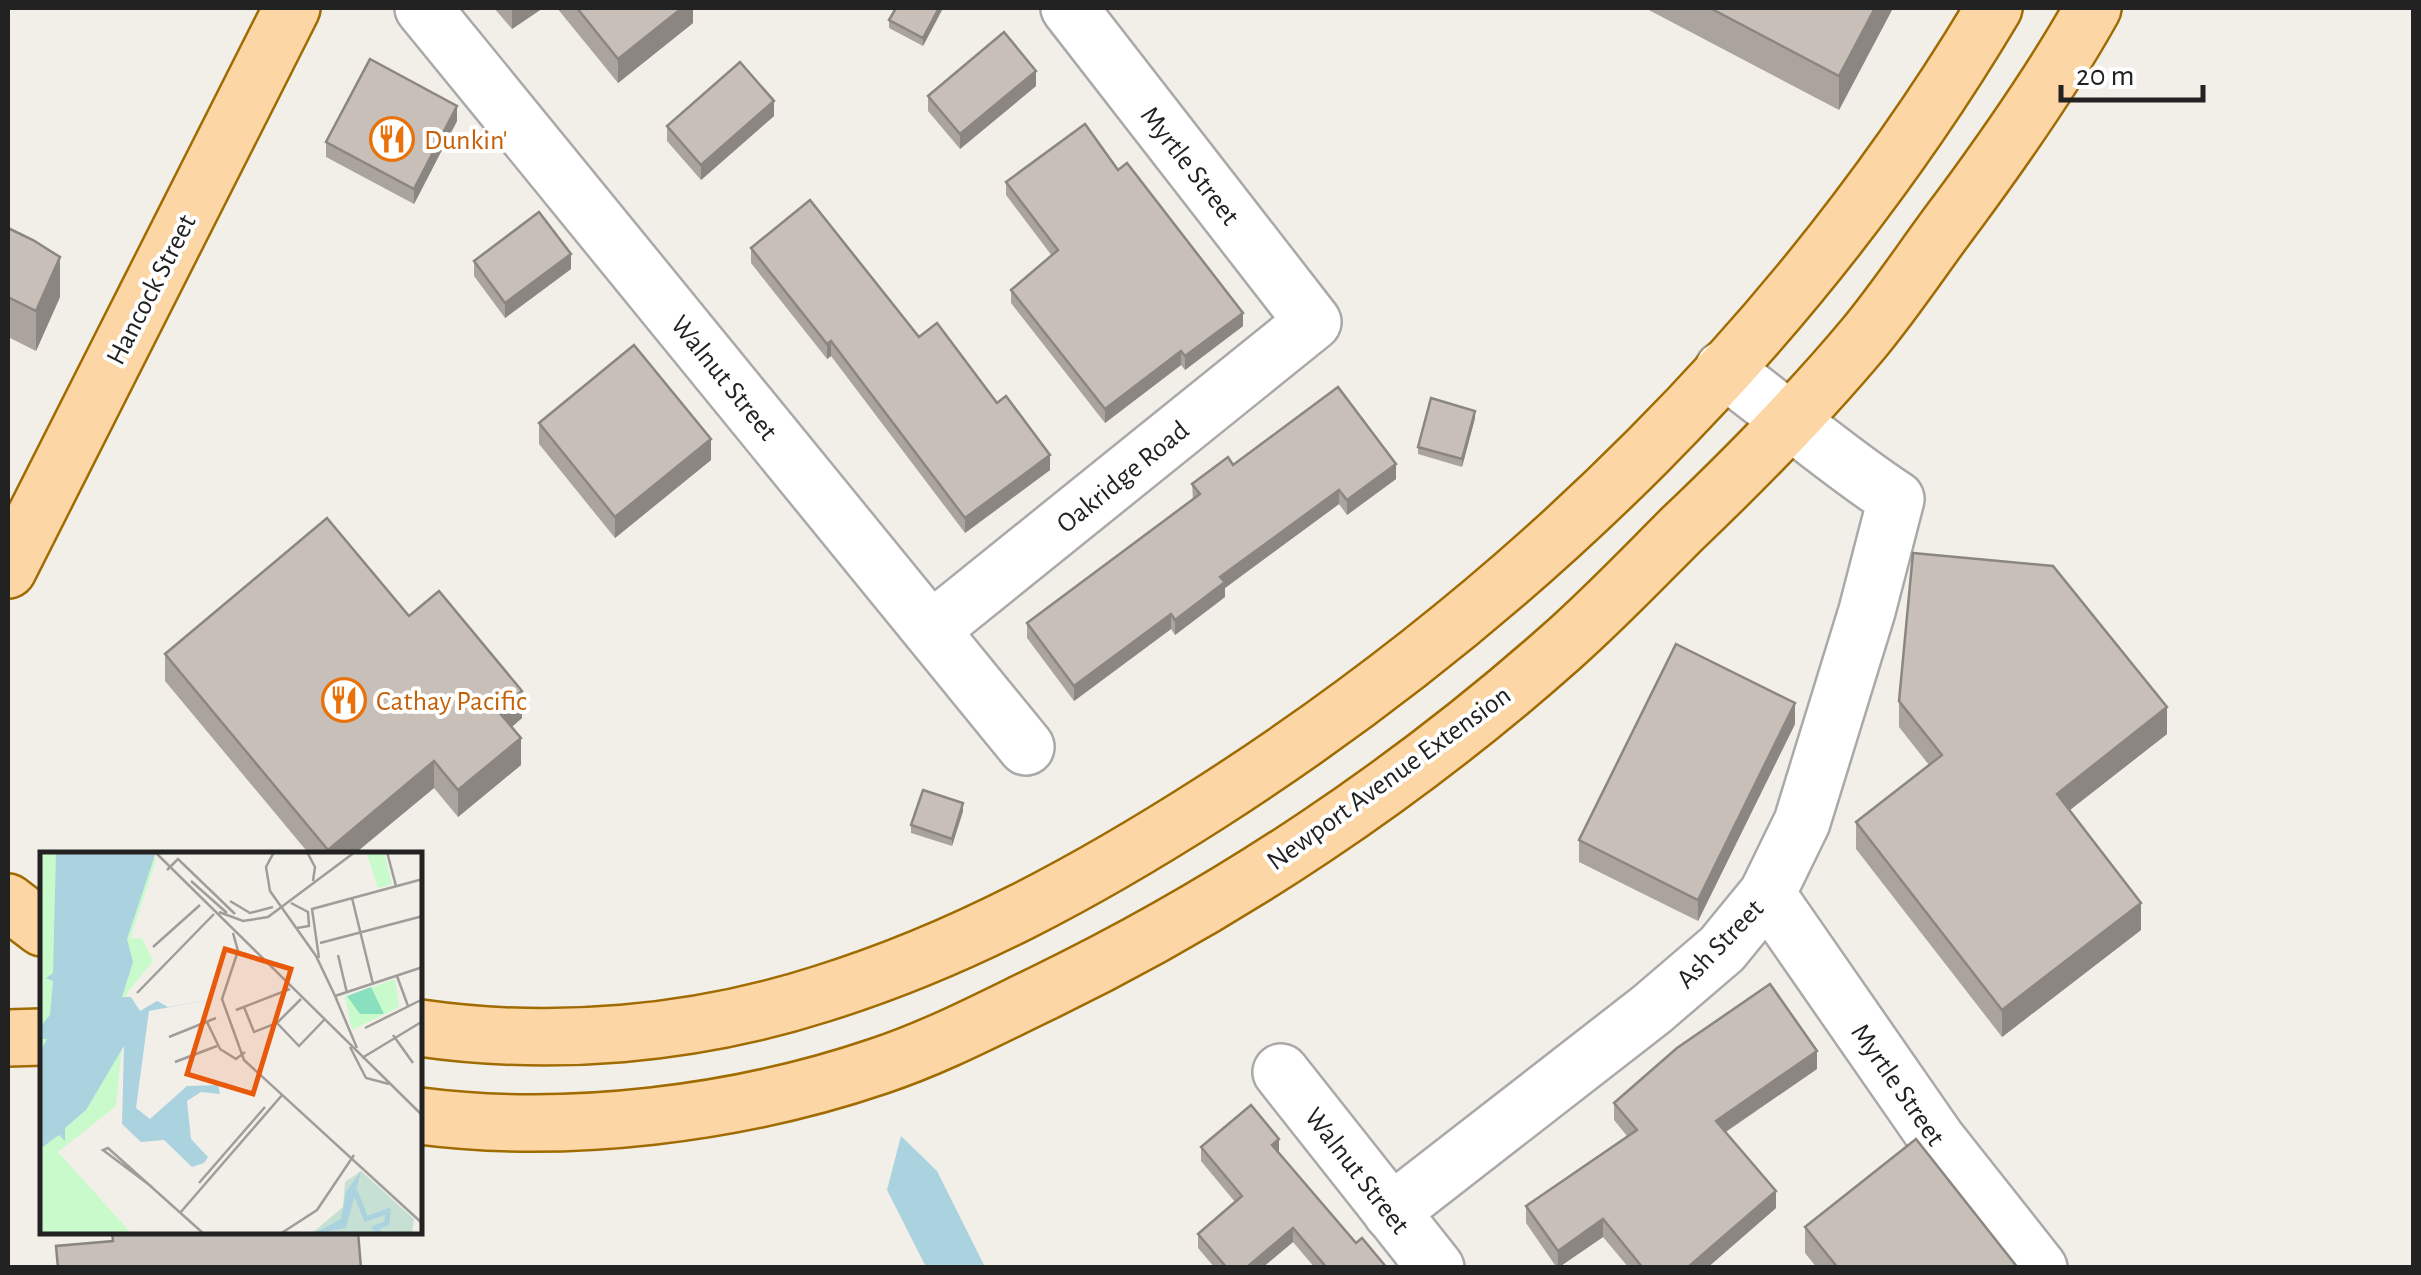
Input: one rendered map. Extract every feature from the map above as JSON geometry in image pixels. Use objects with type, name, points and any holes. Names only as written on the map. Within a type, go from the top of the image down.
[{"type":"main road","name":"Hancock Street","points":[[8,570],[292,8]]},
{"type":"main road","points":[[422,1028],[486,1036],[616,1033],[717,1019],[859,982],[938,952],[1013,917],[1162,834],[1260,772],[1368,694],[1526,566],[1649,449],[1800,283],[1875,184],[1994,8]]},
{"type":"main road","name":"Newport Avenue Extension","points":[[422,1116],[573,1121],[656,1115],[741,1104],[902,1058],[1080,975],[1233,888],[1360,804],[1497,701],[1590,620],[1792,419],[1866,336],[1990,170],[2093,8]]},
{"type":"main road","points":[[8,902],[40,926]]},
{"type":"main road","points":[[8,948],[40,950]]},
{"type":"main road","points":[[8,1038],[40,1037]]},
{"type":"street","name":"Walnut Street","points":[[423,8],[1026,746]]},
{"type":"street","name":"Myrtle Street","points":[[1069,8],[1313,322]]},
{"type":"street","name":"Oakridge Road","points":[[931,630],[1313,322]]},
{"type":"street","points":[[1723,370],[1792,419]]},
{"type":"street","name":"Ash Street","points":[[1391,1212],[1652,1009],[1722,949],[1767,894],[1802,822],[1867,611],[1896,499],[1858,474],[1792,419]]},
{"type":"street","name":"Myrtle Street","points":[[1767,894],[1937,1139],[2040,1268]]},
{"type":"street","name":"Walnut Street","points":[[1281,1072],[1436,1268]]},
{"type":"water","points":[[901,1136],[937,1171],[985,1267],[926,1267],[887,1190]]},
{"type":"building","points":[[577,8],[682,8],[618,59]]},
{"type":"building","points":[[896,8],[939,8],[923,38],[889,20]]},
{"type":"building","points":[[1710,8],[1875,8],[1839,76]]},
{"type":"building","points":[[1004,32],[1036,71],[960,134],[928,96]]},
{"type":"building","name":"Dunkin'","points":[[370,59],[457,106],[414,189],[326,142]]},
{"type":"building","points":[[740,62],[774,101],[701,165],[667,126]]},
{"type":"building","points":[[1085,124],[1118,170],[1127,163],[1243,313],[1185,356],[1181,351],[1105,409],[1011,290],[1058,250],[1006,182]]},
{"type":"building","points":[[810,200],[919,337],[937,323],[997,403],[1006,396],[1050,455],[965,518],[831,341],[827,344],[751,248]]},
{"type":"building","points":[[539,212],[571,254],[505,303],[474,261]]},
{"type":"building","points":[[8,228],[60,257],[36,311],[8,297]]},
{"type":"building","points":[[634,345],[711,439],[615,517],[539,423]]},
{"type":"building","points":[[1338,387],[1396,464],[1347,500],[1339,490],[1220,577],[1225,582],[1175,620],[1171,614],[1074,686],[1027,623],[1200,494],[1192,484],[1228,457],[1233,465]]},
{"type":"building","points":[[1431,398],[1475,411],[1462,459],[1418,447]]},
{"type":"building","name":"Cathay Pacific","points":[[327,518],[409,616],[439,591],[522,691],[498,711],[521,738],[458,790],[434,761],[328,850],[165,654]]},
{"type":"building","points":[[1913,553],[2053,566],[2167,707],[2057,794],[2141,903],[2002,1010],[1856,822],[1942,755],[1899,701]]},
{"type":"building","points":[[1676,644],[1795,703],[1698,900],[1579,840]]},
{"type":"building","points":[[923,790],[963,803],[952,839],[911,825]]},
{"type":"building","points":[[1770,984],[1817,1051],[1716,1121],[1776,1191],[1687,1268],[1643,1268],[1603,1219],[1558,1251],[1526,1206],[1637,1130],[1614,1103],[1677,1048]]},
{"type":"building","points":[[1251,1105],[1279,1139],[1272,1145],[1356,1243],[1362,1238],[1387,1268],[1327,1268],[1293,1228],[1246,1268],[1227,1268],[1198,1234],[1242,1196],[1201,1147]]},
{"type":"building","points":[[1916,1139],[2018,1268],[1838,1268],[1805,1227]]},
{"type":"building","points":[[112,1235],[358,1235],[361,1268],[58,1268],[56,1246],[113,1241]]},
{"type":"place","name":"Dunkin'","points":[[392,139]]},
{"type":"place","name":"Cathay Pacific","points":[[344,700]]}]
